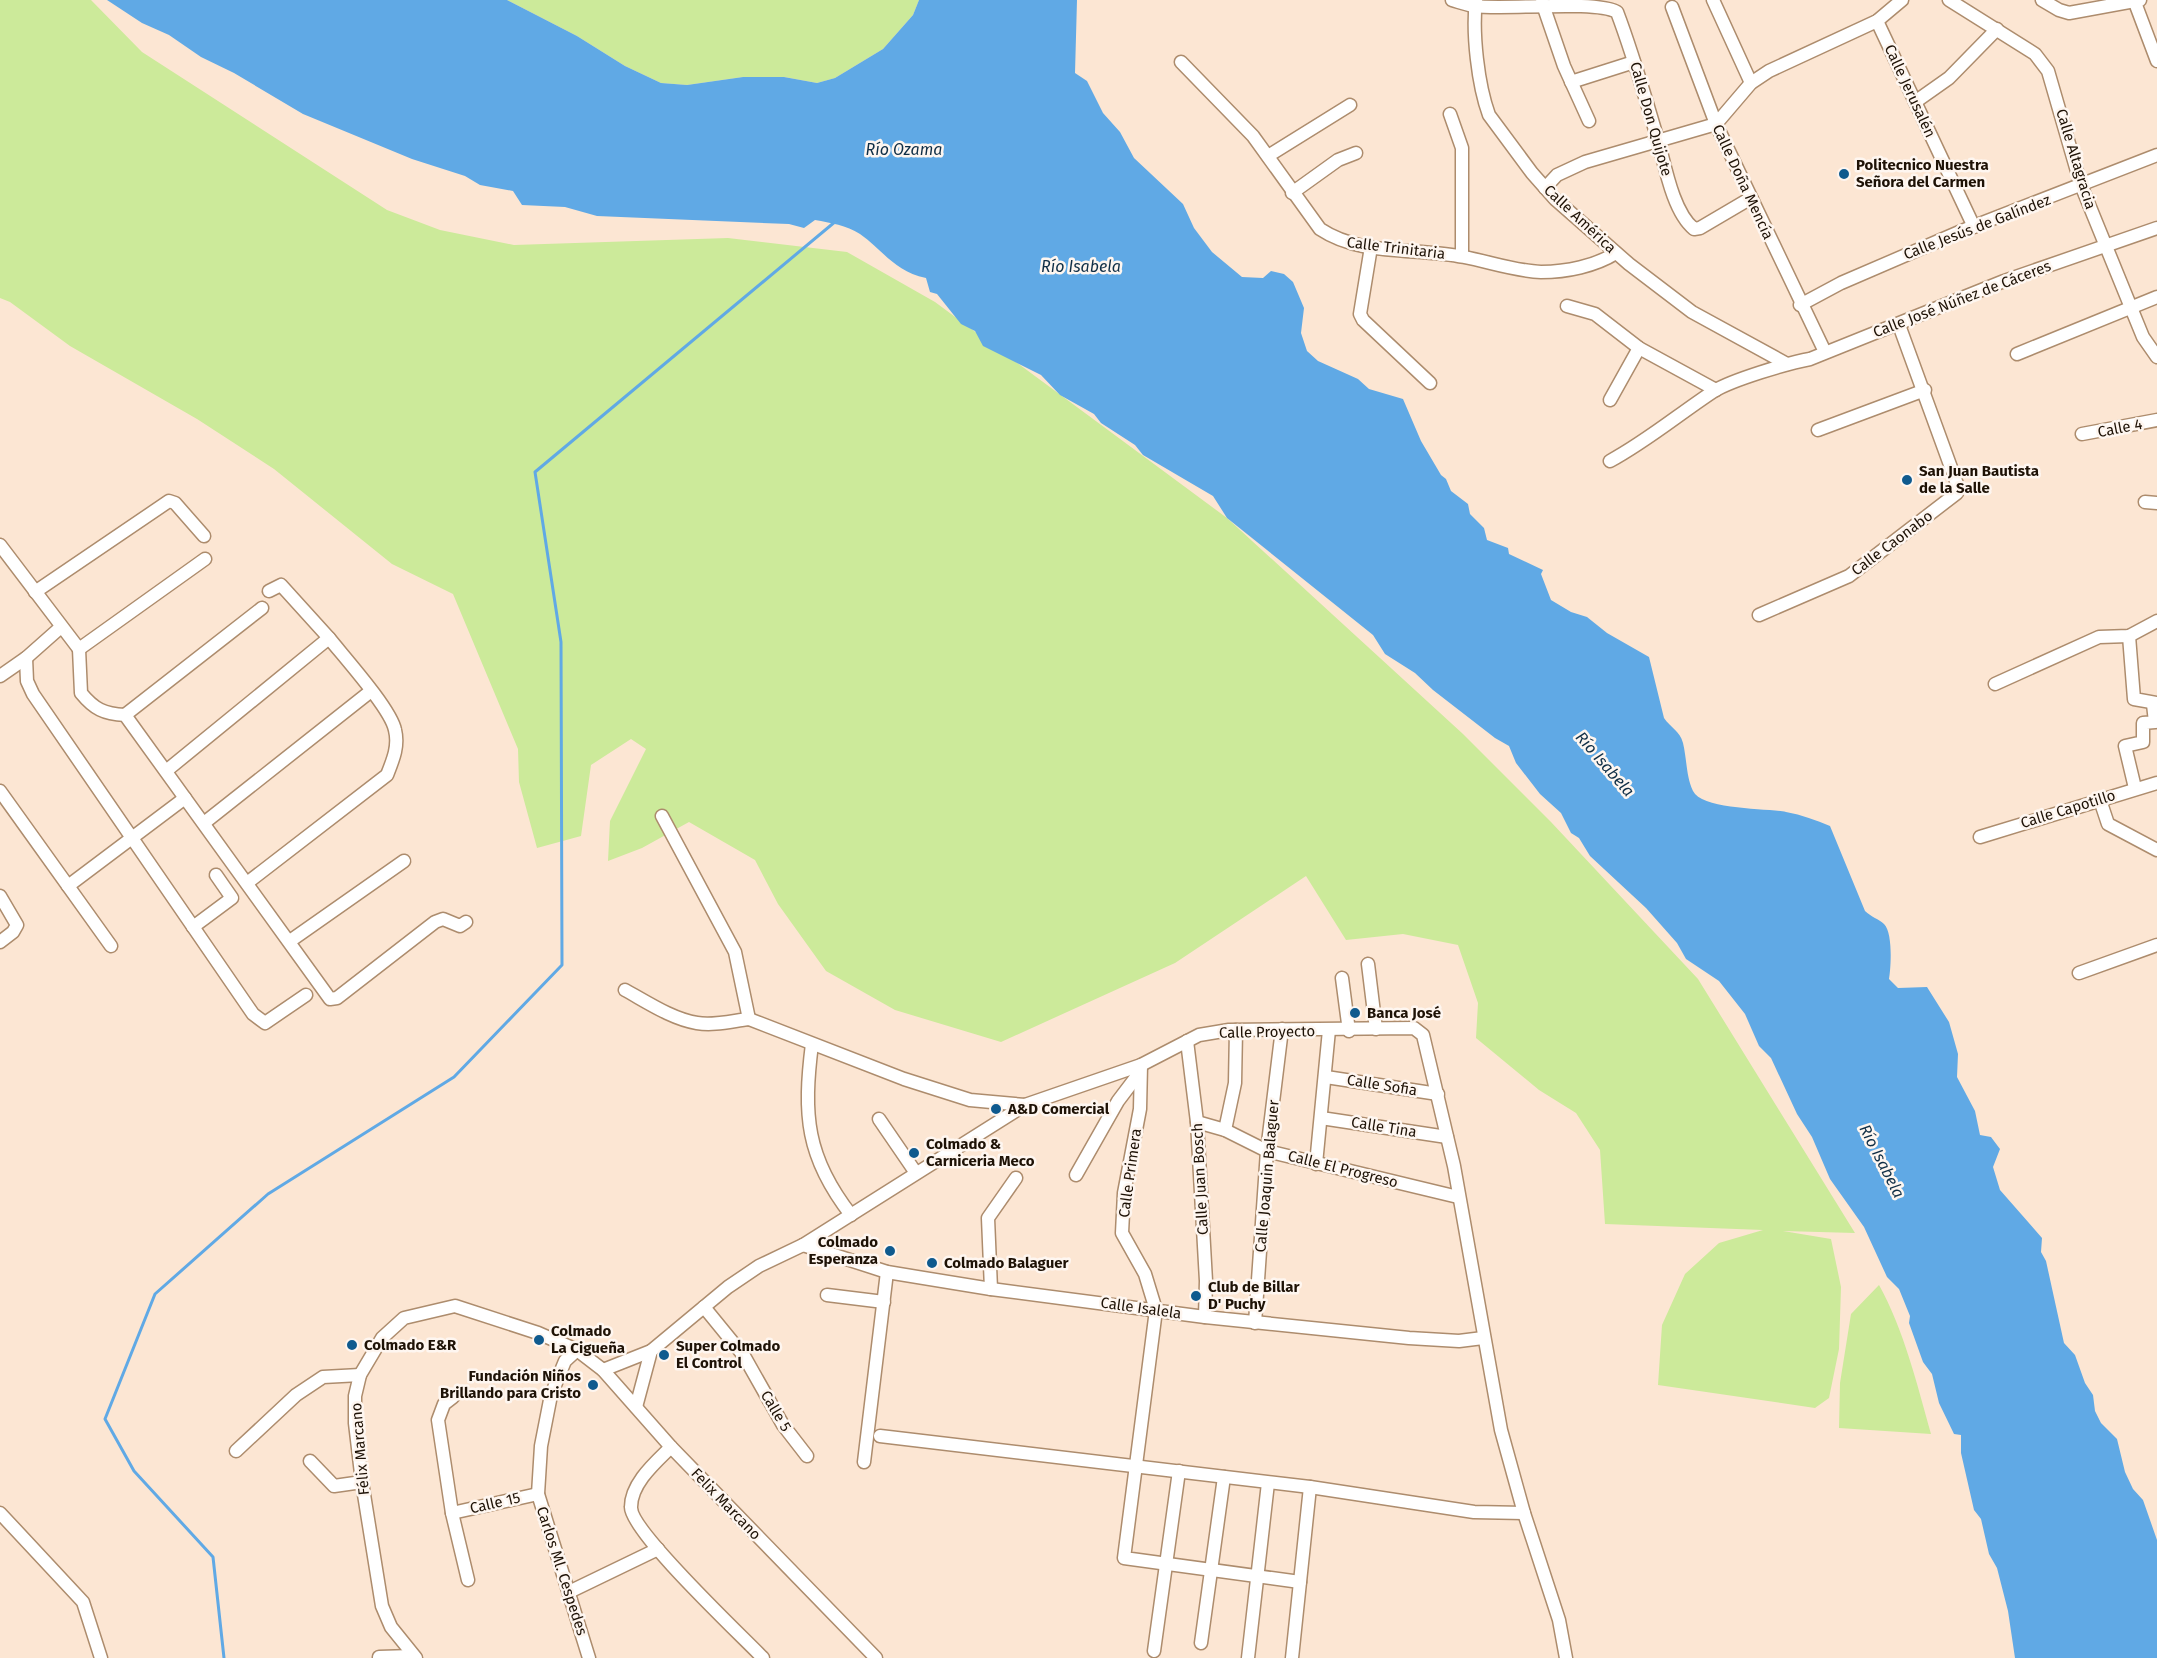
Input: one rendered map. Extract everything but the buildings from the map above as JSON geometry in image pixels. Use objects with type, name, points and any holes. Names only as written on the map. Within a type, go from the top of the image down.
[{"type":"street","points":[[1452,0],[1476,3],[1549,1],[1571,82],[1589,121]]},
{"type":"street","points":[[1713,0],[1751,83]]},
{"type":"street","points":[[1545,188],[1557,175],[1568,170],[1658,140],[1716,124],[1751,83],[1768,71],[1877,21],[1902,0]]},
{"type":"street","name":"Calle Altagracia","points":[[1949,0],[2035,54],[2048,71],[2081,185],[2143,337],[2157,357]]},
{"type":"street","points":[[2042,0],[2069,13],[2136,0],[2157,61]]},
{"type":"street","name":"Calle Don Quijote","points":[[1549,1],[1606,6],[1617,12],[1658,140],[1671,189],[1688,225],[1694,229],[1700,228],[1751,198]]},
{"type":"street","name":"Calle América","points":[[1476,3],[1477,41],[1485,105],[1490,116],[1545,188],[1616,253],[1692,312],[1787,364]]},
{"type":"street","name":"Calle Doña Mencía","points":[[1672,7],[1716,124],[1800,305],[1825,352]]},
{"type":"street","name":"Calle Jerusalén","points":[[1877,21],[1974,226]]},
{"type":"street","points":[[1915,102],[1949,78],[1997,29]]},
{"type":"street","name":"Calle Trinitaria","points":[[1181,62],[1253,136],[1320,229],[1334,239],[1371,247],[1462,256],[1515,269],[1541,272],[1589,265],[1616,253]]},
{"type":"street","points":[[1571,82],[1634,62]]},
{"type":"street","points":[[1268,156],[1350,105]]},
{"type":"street","points":[[1450,114],[1462,148],[1462,256]]},
{"type":"street","points":[[1292,193],[1338,160],[1356,153]]},
{"type":"street","name":"Calle Jesús de Galíndez","points":[[1800,305],[1841,283],[1974,226],[2157,155]]},
{"type":"street","name":"Calle José Núñez de Cáceres","points":[[1610,461],[1643,443],[1716,390],[1899,325],[2004,281],[2105,244],[2157,228]]},
{"type":"street","points":[[1371,247],[1360,314],[1363,320],[1430,383]]},
{"type":"street","points":[[2017,354],[2157,297]]},
{"type":"street","points":[[1567,306],[1595,314],[1638,348],[1716,390]]},
{"type":"street","name":"Calle Caonabo","points":[[1760,615],[1849,576],[1957,493],[1957,484],[1925,390],[1899,325]]},
{"type":"street","points":[[1610,400],[1638,348]]},
{"type":"street","points":[[1818,430],[1925,390]]},
{"type":"street","name":"Calle 4","points":[[2082,434],[2157,420]]},
{"type":"street","points":[[35,592],[169,501],[175,503],[204,536]]},
{"type":"street","points":[[0,545],[79,649],[81,693],[100,711],[109,714],[125,715],[262,608]]},
{"type":"street","points":[[79,649],[205,559]]},
{"type":"street","points":[[248,883],[387,775],[395,756],[395,729],[371,691],[329,638],[280,585],[269,591]]},
{"type":"street","points":[[1995,684],[2025,669],[2068,653],[2099,636],[2128,636],[2157,621]]},
{"type":"street","points":[[0,676],[26,658],[61,627]]},
{"type":"street","points":[[2128,636],[2134,699],[2155,704],[2155,722],[2143,723],[2143,742],[2125,746],[2135,788]]},
{"type":"street","points":[[166,771],[329,638]]},
{"type":"street","points":[[26,658],[27,681],[33,694],[259,1020],[265,1023],[273,1019],[306,995]]},
{"type":"street","points":[[204,823],[371,691]]},
{"type":"street","points":[[125,715],[330,999],[334,999],[435,922],[443,919],[460,926],[466,922]]},
{"type":"street","name":"Calle Capotillo","points":[[1980,837],[2157,783]]},
{"type":"street","points":[[0,790],[111,946]]},
{"type":"street","points":[[68,886],[185,798]]},
{"type":"street","points":[[2100,800],[2108,824],[2157,850]]},
{"type":"street","points":[[662,816],[735,952],[749,1019]]},
{"type":"street","points":[[290,941],[404,861]]},
{"type":"street","points":[[193,927],[232,898],[216,874]]},
{"type":"street","points":[[0,896],[17,925],[13,932],[0,942]]},
{"type":"street","points":[[2079,973],[2157,945]]},
{"type":"street","points":[[1368,964],[1377,1029]]},
{"type":"street","points":[[1342,978],[1348,1031]]},
{"type":"street","points":[[625,990],[695,1023],[710,1024],[749,1019],[970,1100],[1024,1106]]},
{"type":"street","name":"Calle Proyecto","points":[[603,1370],[651,1351],[759,1266],[803,1245],[1024,1106],[1141,1068],[1199,1035],[1236,1030],[1348,1031],[1414,1028],[1423,1035],[1438,1094]]},
{"type":"street","name":"Calle Joaquin Balaguer","points":[[1255,1323],[1267,1151],[1282,1029]]},
{"type":"street","points":[[1225,1130],[1235,1083],[1236,1030]]},
{"type":"street","points":[[1316,1164],[1329,1030]]},
{"type":"street","name":"Calle Juan Bosch","points":[[1187,1041],[1197,1122],[1206,1281],[1205,1317]]},
{"type":"street","points":[[812,1044],[807,1084],[810,1130],[820,1167],[851,1215]]},
{"type":"street","points":[[1076,1175],[1118,1101],[1141,1068]]},
{"type":"street","name":"Calle Primera","points":[[1141,1068],[1140,1109],[1124,1193],[1122,1233],[1145,1274],[1156,1310]]},
{"type":"street","name":"Calle Sofia","points":[[1326,1077],[1438,1094]]},
{"type":"street","points":[[1438,1094],[1501,1431],[1524,1513],[1559,1620],[1566,1658]]},
{"type":"street","name":"Calle Tina","points":[[1322,1118],[1447,1137]]},
{"type":"street","points":[[879,1119],[916,1173]]},
{"type":"street","name":"Calle El Progreso","points":[[1197,1122],[1225,1130],[1267,1151],[1458,1197]]},
{"type":"street","points":[[991,1289],[988,1218],[1016,1178]]},
{"type":"street","name":"Calle Isalela","points":[[803,1245],[886,1272],[991,1289],[1255,1323],[1409,1338],[1459,1341],[1483,1338]]},
{"type":"street","points":[[864,1462],[886,1272]]},
{"type":"street","points":[[827,1295],[884,1302]]},
{"type":"street","name":"Félix Marcano","points":[[414,1657],[391,1627],[382,1606],[355,1423],[355,1396],[360,1375],[382,1338],[404,1318],[444,1306],[455,1306],[527,1329],[577,1350]]},
{"type":"street","name":"Calle 5","points":[[704,1307],[744,1356],[783,1425],[807,1456]]},
{"type":"street","points":[[1156,1310],[1138,1466],[1124,1558],[1300,1582]]},
{"type":"street","name":"Felix Marcano","points":[[577,1350],[603,1370],[671,1447],[876,1658]]},
{"type":"street","name":"Carlos Ml. Cespedes","points":[[577,1350],[565,1361],[551,1395],[541,1446],[538,1494],[589,1658]]},
{"type":"street","points":[[636,1407],[651,1351]]},
{"type":"street","points":[[236,1451],[296,1395],[323,1377],[360,1375]]},
{"type":"street","points":[[453,1397],[444,1404],[438,1420],[452,1513],[468,1580]]},
{"type":"street","points":[[880,1436],[1310,1487],[1474,1512],[1524,1513]]},
{"type":"street","points":[[671,1447],[644,1476],[631,1506],[636,1524],[763,1658]]},
{"type":"street","points":[[310,1461],[334,1486],[362,1482]]},
{"type":"street","points":[[1154,1651],[1179,1471]]},
{"type":"street","points":[[1201,1643],[1224,1477]]},
{"type":"street","points":[[1248,1658],[1268,1483]]},
{"type":"street","points":[[1292,1658],[1310,1487]]},
{"type":"street","name":"Calle 15","points":[[452,1513],[538,1494]]},
{"type":"street","points":[[0,1513],[83,1602],[101,1658]]},
{"type":"street","points":[[569,1592],[658,1549]]},
{"type":"street","points":[[379,1657],[414,1657]]},
{"type":"green space","points":[[0,0],[91,0],[142,52],[387,210],[440,230],[514,245],[728,238],[847,252],[935,302],[1227,518],[1463,734],[1551,822],[1698,979],[1855,1233],[1783,1231],[1831,1239],[1841,1287],[1839,1349],[1829,1398],[1815,1408],[1658,1385],[1662,1325],[1685,1274],[1719,1243],[1763,1230],[1605,1224],[1600,1150],[1576,1113],[1539,1090],[1476,1038],[1478,1003],[1458,945],[1403,934],[1346,940],[1306,876],[1175,963],[1001,1042],[895,1010],[826,971],[778,904],[755,860],[689,822],[642,848],[608,861],[610,821],[646,749],[631,739],[591,765],[581,836],[537,848],[519,782],[518,749],[453,594],[392,564],[274,469],[197,419],[70,346],[10,302],[0,298]]},
{"type":"green space","points":[[507,0],[919,0],[913,15],[883,49],[835,78],[817,83],[784,77],[743,77],[687,85],[661,83],[625,66],[577,36]]},
{"type":"green space","points":[[1879,1285],[1903,1339],[1931,1434],[1839,1428],[1840,1383],[1851,1314]]},
{"type":"water","name":"Río Isabela","points":[[107,0],[507,0],[577,36],[625,66],[661,83],[687,85],[743,77],[784,77],[817,83],[835,78],[883,49],[913,15],[919,0],[1077,0],[1075,73],[1087,81],[1103,113],[1120,132],[1134,158],[1183,204],[1194,228],[1212,252],[1242,277],[1263,278],[1271,271],[1284,274],[1293,282],[1304,308],[1301,333],[1307,351],[1318,361],[1358,379],[1369,389],[1403,399],[1421,441],[1441,475],[1446,479],[1451,491],[1468,504],[1470,514],[1484,528],[1487,540],[1508,548],[1509,554],[1543,570],[1541,574],[1551,600],[1571,612],[1587,617],[1607,633],[1649,657],[1664,718],[1682,739],[1693,791],[1709,802],[1786,812],[1830,826],[1865,911],[1887,928],[1891,950],[1889,979],[1898,988],[1927,987],[1949,1022],[1958,1054],[1957,1077],[1975,1111],[1980,1135],[1991,1137],[2000,1149],[1993,1167],[2000,1190],[2042,1238],[2041,1252],[2046,1261],[2064,1343],[2075,1355],[2085,1383],[2093,1395],[2095,1411],[2101,1423],[2117,1439],[2125,1472],[2133,1489],[2143,1500],[2157,1540],[2157,1658],[2015,1658],[2008,1611],[1997,1568],[1989,1554],[1981,1519],[1974,1510],[1961,1453],[1961,1435],[1954,1434],[1939,1403],[1932,1374],[1923,1362],[1909,1323],[1910,1316],[1899,1289],[1887,1277],[1864,1227],[1830,1179],[1812,1137],[1797,1114],[1771,1058],[1759,1046],[1745,1014],[1719,981],[1686,959],[1677,943],[1646,908],[1590,856],[1579,838],[1571,833],[1561,813],[1540,794],[1516,763],[1509,746],[1495,738],[1433,690],[1415,673],[1385,654],[1373,635],[1227,518],[1213,496],[1143,455],[1135,445],[1101,423],[1094,414],[1060,395],[1041,375],[983,346],[975,331],[961,324],[937,294],[930,292],[926,278],[898,266],[860,234],[849,228],[815,220],[804,228],[789,224],[597,216],[565,207],[522,205],[513,191],[480,185],[465,176],[412,159],[303,114],[234,73],[201,57],[169,35],[142,23]]},
{"type":"waterway","points":[[224,1658],[213,1557],[134,1471],[105,1419],[155,1294],[268,1194],[454,1077],[562,965],[561,642],[535,472],[836,221]]},
{"type":"place","name":"Politecnico Nuestra Señora del Carmen","points":[[1844,174]]},
{"type":"place","name":"San Juan Bautista de la Salle","points":[[1907,480]]},
{"type":"place","name":"Banca José","points":[[1355,1013]]},
{"type":"place","name":"A&D Comercial","points":[[996,1109]]},
{"type":"place","name":"Colmado & Carniceria Meco","points":[[914,1153]]},
{"type":"place","name":"Colmado Esperanza","points":[[890,1251]]},
{"type":"place","name":"Colmado Balaguer","points":[[932,1263]]},
{"type":"place","name":"Club de Billar D' Puchy","points":[[1196,1296]]},
{"type":"place","name":"Colmado La Cigueña","points":[[539,1340]]},
{"type":"place","name":"Colmado E&R","points":[[352,1345]]},
{"type":"place","name":"Super Colmado El Control","points":[[664,1355]]},
{"type":"place","name":"Fundación Niños Brillando para Cristo","points":[[593,1385]]},
{"type":"water label","name":"Río Ozama","points":[[904,149]]}]
